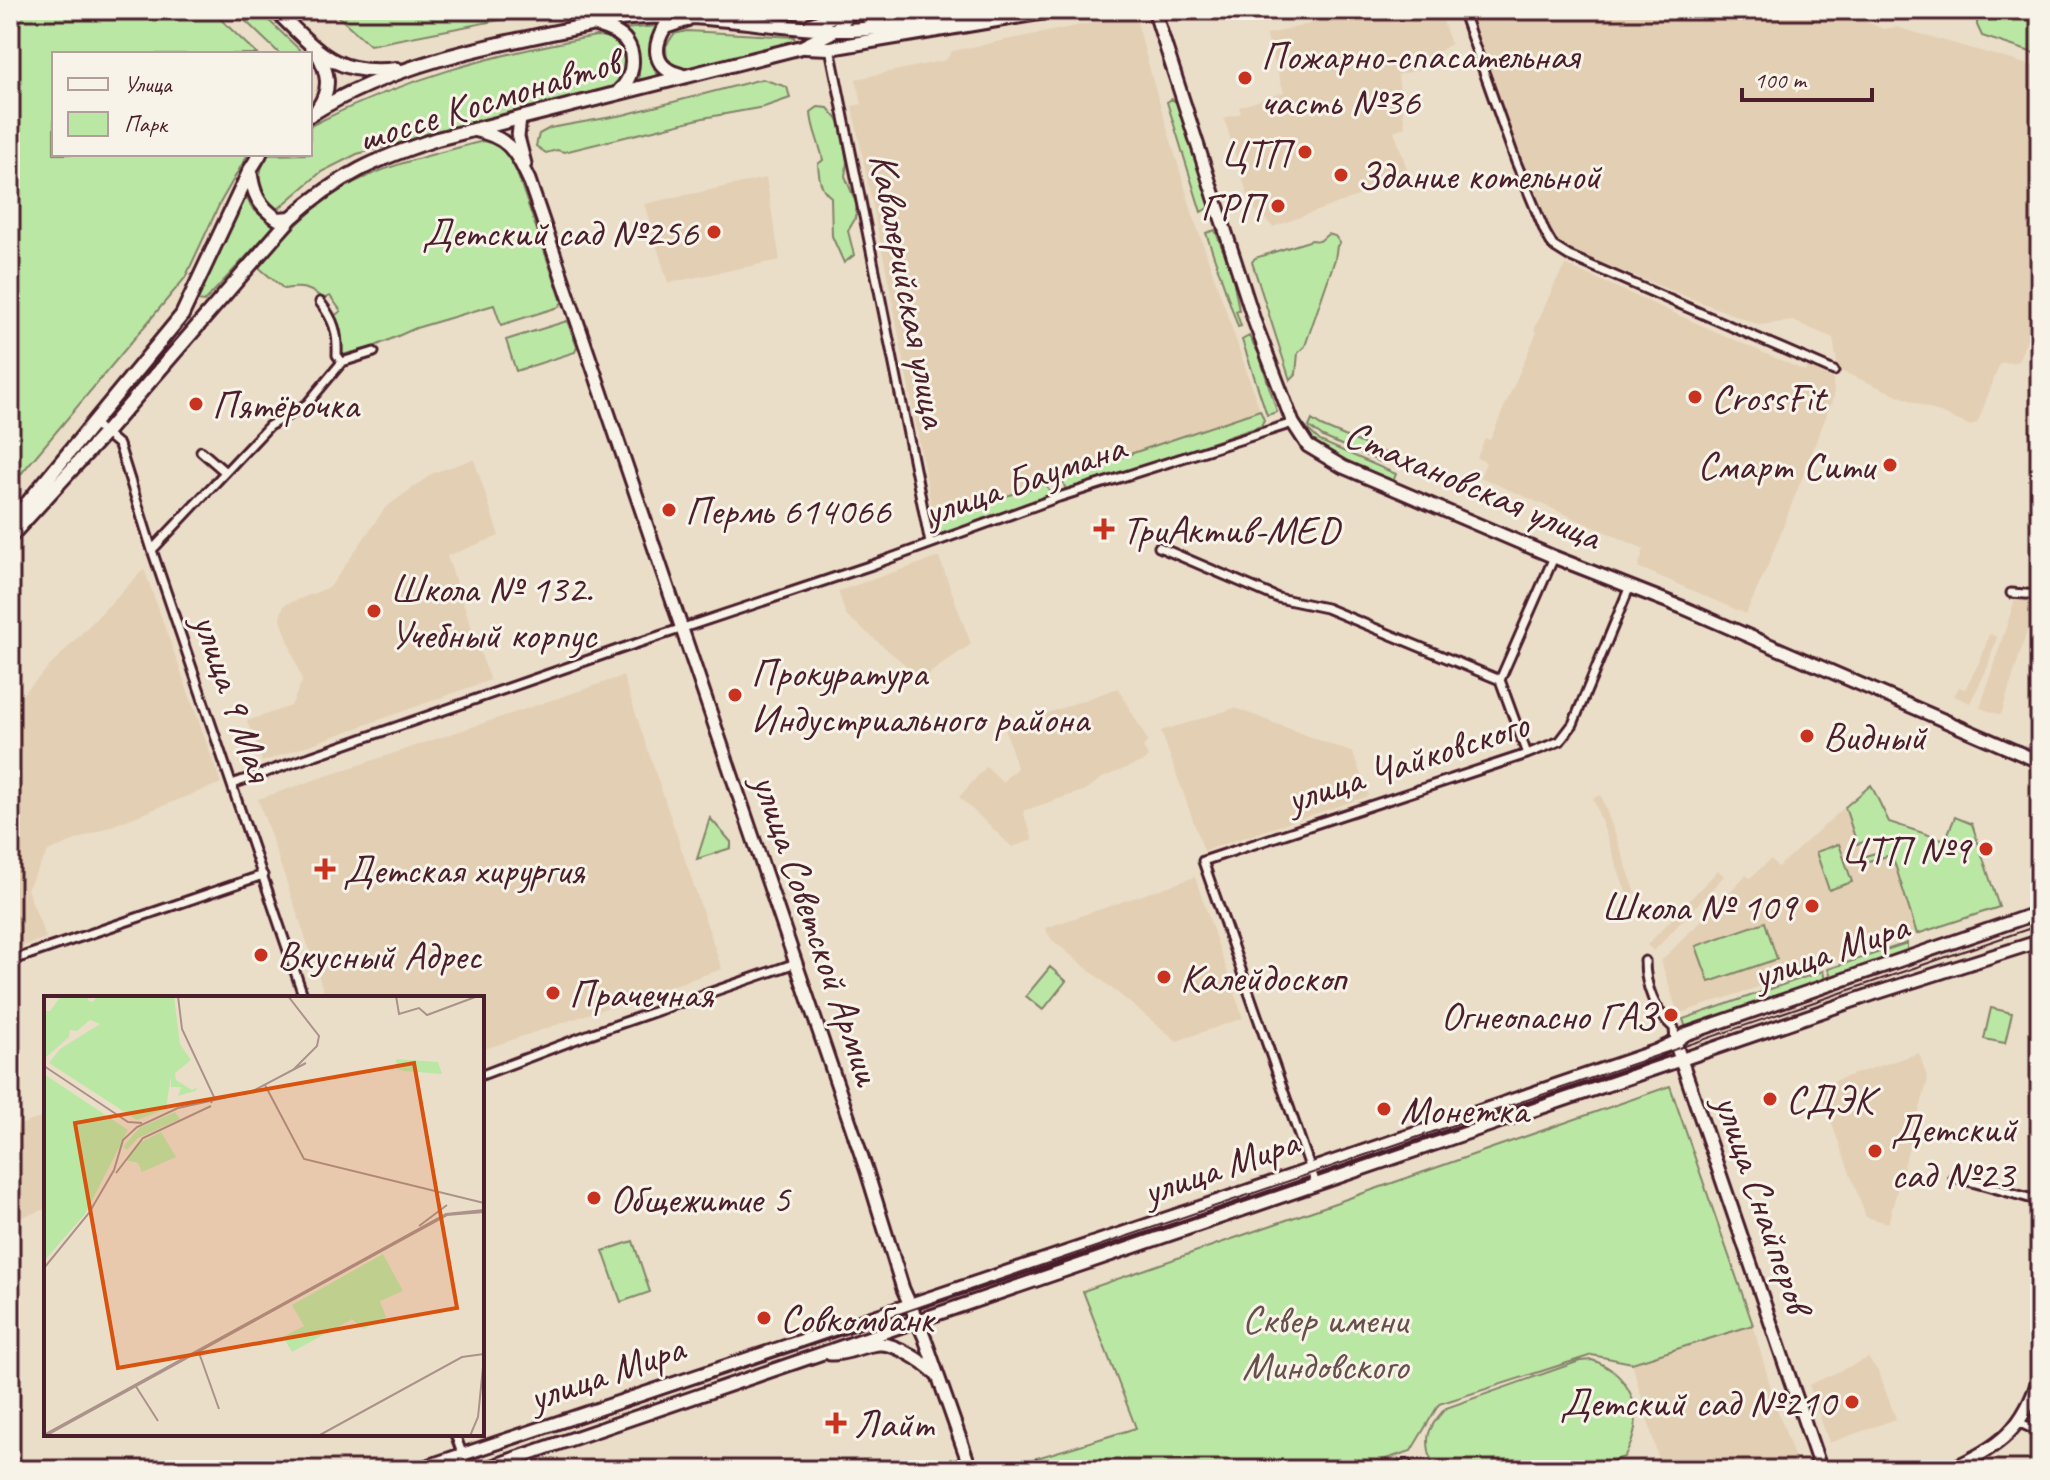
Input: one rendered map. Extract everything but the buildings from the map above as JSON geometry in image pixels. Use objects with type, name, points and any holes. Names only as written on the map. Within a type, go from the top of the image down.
[{"type":"main road","points":[[275,10],[316,49],[358,71],[412,67]]},
{"type":"main road","points":[[802,27],[829,18],[838,10]]},
{"type":"main road","points":[[836,30],[851,10]]},
{"type":"main road","points":[[863,10],[869,19],[895,25]]},
{"type":"main road","name":"шоссе Космонавтов","points":[[313,114],[359,89],[412,67],[593,24],[644,16],[697,17],[836,30],[895,25],[987,10]]},
{"type":"main road","name":"шоссе Космонавтов","points":[[802,47],[830,48],[1057,10]]},
{"type":"main road","name":"Стахановская улица","points":[[1154,10],[1227,240],[1293,423],[1308,446],[1333,462],[2040,762]]},
{"type":"main road","points":[[687,76],[663,67],[657,46],[665,27],[697,17]]},
{"type":"main road","points":[[593,24],[621,35],[632,57],[628,83],[616,93]]},
{"type":"main road","name":"шоссе Космонавтов","points":[[10,537],[105,433],[291,218],[319,193],[385,156],[473,130],[802,47],[836,30]]},
{"type":"main road","points":[[313,114],[328,89],[325,67],[316,49]]},
{"type":"main road","name":"улица Советской Армии","points":[[520,118],[518,137],[529,180],[910,1305],[971,1470]]},
{"type":"main road","name":"улица Советской Армии","points":[[473,130],[496,134],[507,143],[529,180]]},
{"type":"main road","points":[[10,524],[182,315],[259,156]]},
{"type":"main road","points":[[250,170],[253,192],[259,203],[278,219],[291,218]]},
{"type":"main road","name":"улица Мира","points":[[416,1470],[1310,1168],[2040,912]]},
{"type":"main road","name":"улица Мира","points":[[481,1470],[1873,994],[2040,941]]},
{"type":"main road","name":"улица Снайперов","points":[[1675,1042],[1821,1470]]},
{"type":"main road","points":[[821,1354],[844,1354],[880,1344],[891,1346],[928,1366],[937,1375]]},
{"type":"main road","points":[[1948,1470],[1988,1450],[2020,1423],[2040,1374]]},
{"type":"street","points":[[1462,10],[1516,162],[1553,246],[1834,371]]},
{"type":"street","name":"Кавалерийская улица","points":[[830,48],[930,543]]},
{"type":"street","points":[[320,302],[332,317],[338,335],[337,355],[342,362]]},
{"type":"street","points":[[152,550],[269,426],[307,404],[342,362],[374,352]]},
{"type":"street","name":"улица Баумана","points":[[232,784],[1073,493],[1293,423]]},
{"type":"street","name":"улица 9 Мая","points":[[94,424],[119,445],[303,996]]},
{"type":"street","points":[[201,451],[224,471]]},
{"type":"street","points":[[1159,547],[1278,598],[1326,608],[1500,680]]},
{"type":"street","points":[[1527,754],[1500,680],[1554,557]]},
{"type":"street","name":"улица Чайковского","points":[[1310,1168],[1203,861],[1560,741],[1571,728],[1630,586]]},
{"type":"street","points":[[2011,593],[2040,595]]},
{"type":"street","points":[[10,961],[263,875]]},
{"type":"street","name":"улица Снайперов","points":[[1645,961],[1658,1011],[1662,1019],[1674,1028],[1675,1042]]},
{"type":"street","points":[[484,1074],[796,963]]},
{"type":"street","points":[[1310,1168],[1316,1184]]},
{"type":"street","points":[[1954,1177],[2040,1201]]},
{"type":"street","points":[[2020,1423],[2040,1432]]},
{"type":"street","points":[[456,1436],[468,1470]]},
{"type":"street","points":[[1389,1470],[1408,1467]]},
{"type":"shaded area","points":[[1364,10],[1439,10],[1451,44],[1430,57],[1432,66],[1398,75],[1405,127],[1394,131],[1410,177],[1273,227],[1251,206],[1224,118],[1241,113],[1239,107],[1284,92],[1266,35]]},
{"type":"shaded area","points":[[1466,10],[1842,10],[1883,29],[1896,27],[2040,68],[2040,306],[2018,362],[2000,363],[1978,422],[1971,426],[1838,370],[1833,338],[1793,321],[1759,325],[1586,257],[1566,253],[1544,221],[1522,169]]},
{"type":"shaded area","points":[[1135,14],[1194,218],[1260,410],[934,520],[852,106],[862,104],[856,79],[946,60],[952,51]]},
{"type":"shaded area","name":"Детский сад №256","points":[[766,178],[780,260],[668,283],[644,204]]},
{"type":"shaded area","points":[[1566,265],[1805,371],[1808,367],[1833,379],[1834,396],[1746,614],[1638,567],[1644,549],[1480,477],[1486,462],[1477,458],[1485,438],[1490,440],[1537,332],[1534,330]]},
{"type":"shaded area","name":"Школа № 132. Учебный корпус","points":[[474,459],[499,536],[447,556],[490,680],[262,762],[247,721],[291,706],[302,681],[280,617],[284,605],[330,587],[385,508],[433,473]]},
{"type":"shaded area","points":[[939,557],[971,644],[926,676],[919,669],[915,673],[846,615],[838,591]]},
{"type":"shaded area","points":[[144,569],[221,783],[48,851],[27,889],[46,938],[10,951],[10,707]]},
{"type":"shaded area","points":[[2016,596],[2036,602],[2001,715],[1980,708]]},
{"type":"shaded area","points":[[1989,634],[1997,637],[1987,669],[1970,703],[1954,696],[1959,687],[1965,689],[1981,659]]},
{"type":"shaded area","points":[[623,676],[722,969],[484,1049],[484,996],[325,996],[258,799]]},
{"type":"shaded area","points":[[1118,688],[1148,741],[1143,747],[1148,756],[1146,760],[1102,778],[1086,790],[1023,811],[1033,840],[1012,847],[959,797],[986,767],[1002,782],[1017,768],[1005,728]]},
{"type":"shaded area","points":[[1235,708],[1353,753],[1369,796],[1204,851],[1161,731]]},
{"type":"shaded area","points":[[1601,795],[1636,893],[1627,895],[1593,798]]},
{"type":"shaded area","name":"Школа № 109","points":[[1845,807],[1864,862],[1892,855],[1917,934],[1678,1014],[1661,961],[1746,875],[1750,878],[1771,859],[1778,867]]},
{"type":"shaded area","points":[[1718,870],[1724,876],[1654,951],[1647,945]]},
{"type":"shaded area","points":[[1195,877],[1243,1018],[1177,1041],[1052,940],[1045,928]]},
{"type":"shaded area","name":"Детский сад №23","points":[[1919,1053],[1928,1080],[1888,1223],[1866,1217],[1818,1086]]},
{"type":"shaded area","points":[[44,1117],[44,1210],[10,1221],[10,1128]]},
{"type":"shaded area","points":[[1753,1325],[1775,1403],[1799,1470],[1622,1470],[1658,1457],[1632,1363]]},
{"type":"shaded area","name":"Детский сад №210","points":[[1868,1358],[1878,1371],[1896,1419],[1829,1443],[1809,1385]]},
{"type":"green space","points":[[10,10],[211,10],[255,52],[52,52],[52,156],[247,156],[220,203],[185,278],[10,487]]},
{"type":"green space","points":[[234,10],[258,10],[302,52],[278,52]]},
{"type":"green space","points":[[331,10],[551,10],[370,45]]},
{"type":"green space","points":[[1944,10],[1969,10],[1958,16],[1946,16]]},
{"type":"green space","points":[[1969,10],[2040,10],[2040,55],[1982,36],[1977,25],[1977,13]]},
{"type":"green space","points":[[658,26],[650,53],[656,81],[640,85],[637,52],[623,29]]},
{"type":"green space","points":[[687,31],[794,37],[795,41],[678,72],[667,64],[666,46],[674,34]]},
{"type":"green space","points":[[596,36],[605,37],[622,52],[624,68],[621,84],[357,154],[321,172],[278,209],[270,205],[261,193],[261,170],[268,156],[312,156],[312,125],[414,82],[521,51]]},
{"type":"green space","points":[[762,79],[787,87],[790,98],[764,107],[703,118],[564,152],[546,153],[536,146],[539,134],[550,128],[623,115]]},
{"type":"green space","points":[[1172,99],[1179,105],[1211,206],[1201,212],[1167,102]]},
{"type":"green space","points":[[818,107],[828,108],[840,122],[847,162],[845,176],[857,205],[855,219],[848,231],[854,255],[844,263],[832,236],[831,197],[822,187],[820,178],[818,164],[823,160],[811,112]]},
{"type":"green space","points":[[483,141],[498,145],[510,153],[562,302],[559,307],[501,325],[494,305],[416,328],[373,347],[342,355],[341,334],[334,316],[341,311],[330,296],[323,299],[305,289],[284,289],[257,266],[308,214],[344,188],[394,166]]},
{"type":"green space","points":[[244,193],[253,209],[274,226],[204,302],[197,301]]},
{"type":"green space","points":[[1215,230],[1232,273],[1239,310],[1236,311],[1241,326],[1238,327],[1206,233]]},
{"type":"green space","points":[[1328,234],[1335,236],[1340,243],[1305,346],[1298,353],[1296,374],[1290,380],[1252,262],[1255,258],[1312,240],[1320,241]]},
{"type":"green space","points":[[567,321],[577,347],[575,352],[516,371],[506,340]]},
{"type":"green space","points":[[1249,336],[1259,354],[1277,412],[1267,415],[1242,340]]},
{"type":"green space","points":[[1260,410],[1264,420],[1261,426],[1070,490],[1065,488],[1062,477]]},
{"type":"green space","points":[[1312,420],[1392,456],[1383,463],[1323,437],[1309,427]]},
{"type":"green space","points":[[1303,425],[1320,441],[1396,474],[1392,484],[1327,454],[1307,436]]},
{"type":"green space","points":[[1046,483],[1050,493],[1047,498],[937,535],[934,520]]},
{"type":"green space","points":[[1871,785],[1889,822],[1941,839],[1947,836],[1955,817],[1972,824],[1999,907],[1917,934],[1892,855],[1864,862],[1862,857],[1882,851],[1878,838],[1857,844],[1845,807]]},
{"type":"green space","points":[[710,818],[731,842],[731,848],[697,859]]},
{"type":"green space","points":[[1839,844],[1852,882],[1829,890],[1816,852]]},
{"type":"green space","points":[[1765,922],[1777,959],[1709,982],[1696,946]]},
{"type":"green space","points":[[1907,943],[1907,953],[1831,976],[1828,969]]},
{"type":"green space","points":[[1050,967],[1066,981],[1043,1010],[1026,996]]},
{"type":"green space","points":[[1823,971],[1825,980],[1686,1028],[1683,1019]]},
{"type":"green space","points":[[1991,1008],[2012,1013],[2005,1043],[1984,1039]]},
{"type":"green space","name":"Сквер имени Миндовского","points":[[1670,1086],[1753,1325],[1632,1363],[1592,1355],[1439,1404],[1411,1451],[1351,1470],[997,1470],[1136,1428],[1083,1291]]},
{"type":"green space","points":[[633,1241],[650,1292],[621,1302],[603,1251]]},
{"type":"green space","points":[[1592,1360],[1618,1376],[1633,1400],[1635,1428],[1624,1457],[1586,1470],[1434,1470],[1428,1436],[1446,1408],[1580,1361]]},
{"type":"tram line","points":[[441,1470],[2040,925]]},
{"type":"place","name":"Пожарно-спасательная часть №36","points":[[1245,78]]},
{"type":"place","name":"ЦТП","points":[[1305,152]]},
{"type":"place","name":"Здание котельной","points":[[1341,175]]},
{"type":"place","name":"ГРП","points":[[1278,206]]},
{"type":"place","name":"Детский сад №256","points":[[714,232]]},
{"type":"place","name":"CrossFit","points":[[1695,397]]},
{"type":"place","name":"Пятёрочка","points":[[196,404]]},
{"type":"place","name":"Смарт Сити","points":[[1890,465]]},
{"type":"place","name":"Пермь 614066","points":[[669,510]]},
{"type":"place","name":"ТриАктив-MED","points":[[1104,529]]},
{"type":"place","name":"Школа № 132. Учебный корпус","points":[[374,611]]},
{"type":"place","name":"Прокуратура Индустриального района","points":[[735,695]]},
{"type":"place","name":"Видный","points":[[1807,736]]},
{"type":"place","name":"ЦТП №9","points":[[1986,849]]},
{"type":"place","name":"Детская хирургия","points":[[325,869]]},
{"type":"place","name":"Школа № 109","points":[[1812,906]]},
{"type":"place","name":"Вкусный Адрес","points":[[261,955]]},
{"type":"place","name":"Калейдоскоп","points":[[1164,977]]},
{"type":"place","name":"Прачечная","points":[[553,993]]},
{"type":"place","name":"Огнеопасно ГАЗ","points":[[1671,1015]]},
{"type":"place","name":"СДЭК","points":[[1770,1099]]},
{"type":"place","name":"Монетка","points":[[1384,1109]]},
{"type":"place","name":"Детский сад №23","points":[[1875,1151]]},
{"type":"place","name":"Общежитие 5","points":[[594,1198]]},
{"type":"place","name":"Совкомбанк","points":[[764,1318]]},
{"type":"place","name":"Детский сад №210","points":[[1852,1402]]},
{"type":"place","name":"Лайт","points":[[836,1423]]}]
